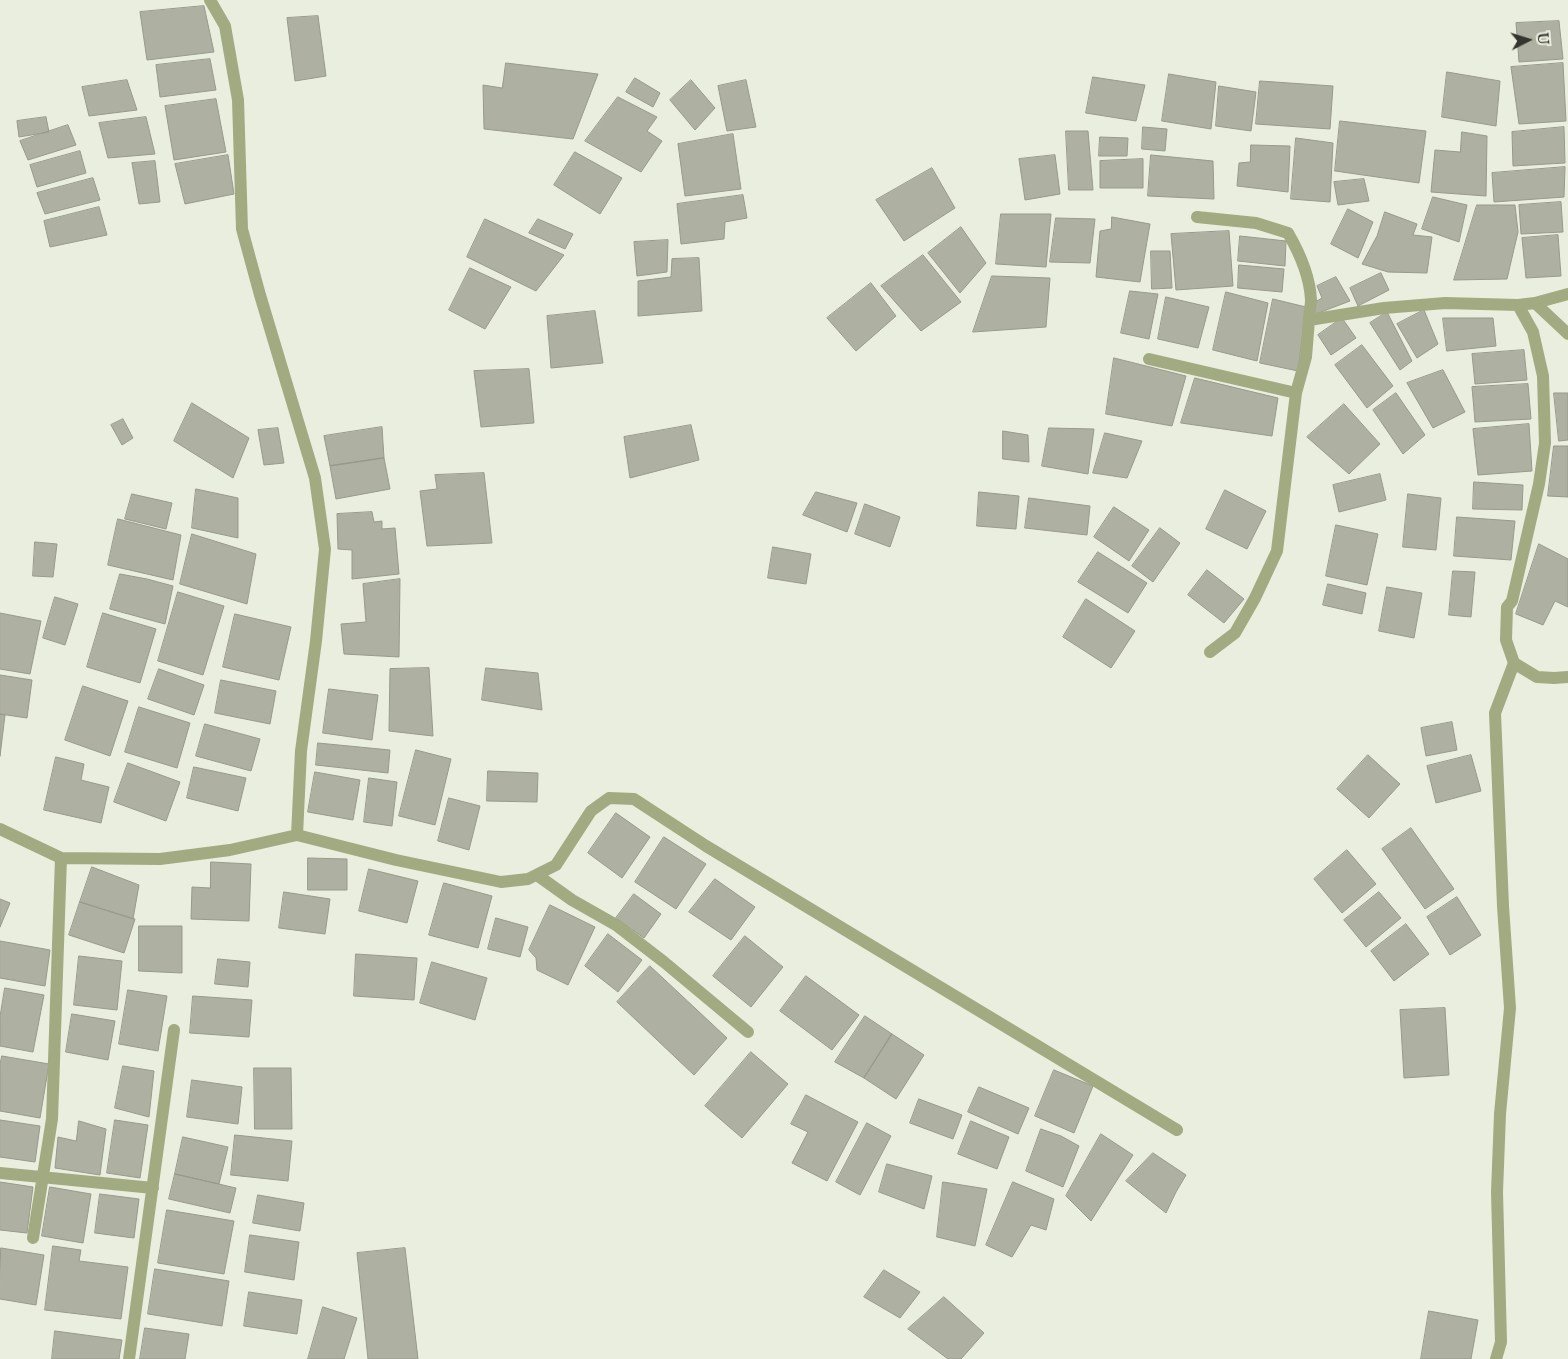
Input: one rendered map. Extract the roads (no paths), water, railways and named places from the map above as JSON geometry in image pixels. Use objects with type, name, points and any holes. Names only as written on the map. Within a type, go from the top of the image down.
[{"type":"street","points":[[210,0],[225,26],[238,100],[242,229],[315,478],[325,549],[316,641],[301,751],[296,835]]},
{"type":"street","points":[[1197,217],[1256,223],[1288,233],[1299,252],[1311,300],[1306,357],[1296,393],[1277,551],[1255,598],[1235,633],[1210,652]]},
{"type":"street","points":[[1309,320],[1384,308],[1445,303],[1518,305],[1535,303],[1568,294]]},
{"type":"street","points":[[1535,303],[1568,334]]},
{"type":"street","points":[[1518,305],[1533,332],[1543,376],[1545,443],[1539,484],[1512,601],[1507,607],[1506,640],[1514,663],[1537,677],[1568,677]]},
{"type":"street","points":[[1149,359],[1296,393]]},
{"type":"street","points":[[1496,1359],[1501,1342],[1497,1192],[1500,1114],[1510,1008],[1503,906],[1495,712],[1514,663]]},
{"type":"street","points":[[0,830],[61,858],[160,859],[230,850],[296,835],[396,860],[501,882],[528,879],[556,865],[591,811],[609,798],[634,799],[706,846],[1177,1130]]},
{"type":"street","points":[[33,1238],[52,1119],[61,858]]},
{"type":"street","points":[[537,875],[572,900],[623,930],[748,1032]]},
{"type":"street","points":[[129,1359],[174,1030]]},
{"type":"street","points":[[0,1173],[153,1188]]}]
